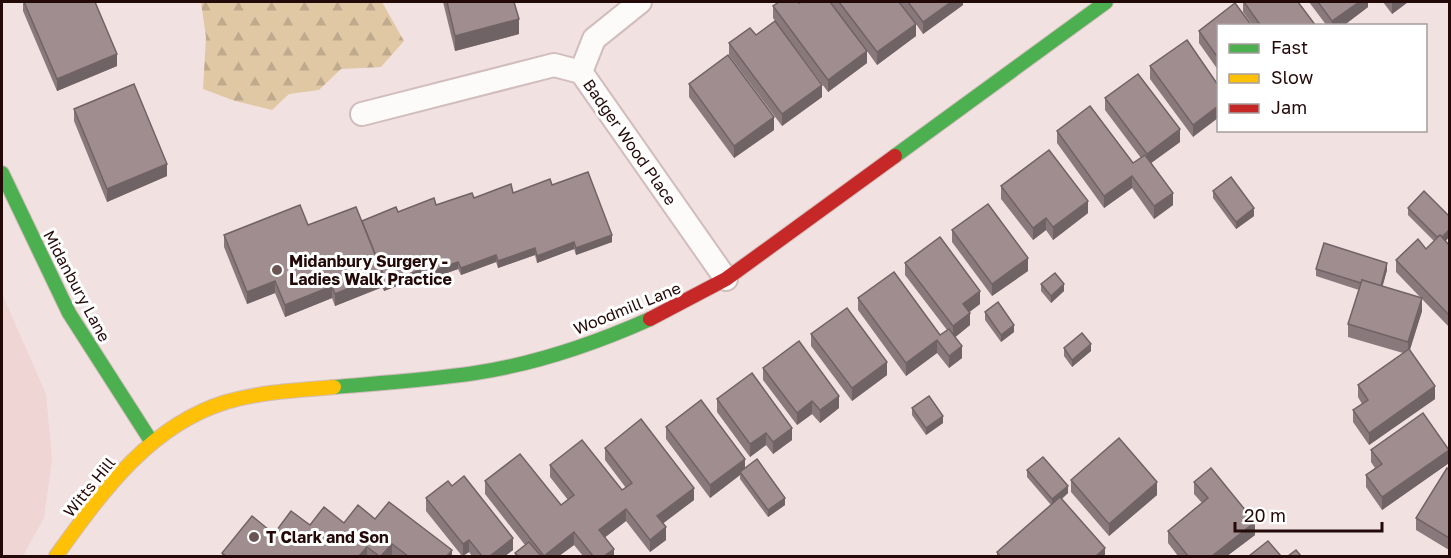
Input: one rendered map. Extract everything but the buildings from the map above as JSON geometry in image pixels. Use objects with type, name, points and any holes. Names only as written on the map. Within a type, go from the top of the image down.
[{"type":"street","name":"Woodmill Lane","points":[[152,441],[189,417],[217,404],[255,394],[442,377],[538,359],[602,339],[661,315],[698,297],[726,279],[1106,2]]},
{"type":"street","name":"Midanbury Lane","points":[[2,173],[69,313],[152,441]]},
{"type":"street","name":"Witts Hill","points":[[56,556],[102,493],[152,441]]},
{"type":"lane","points":[[581,72],[594,39],[640,2]]},
{"type":"lane","name":"Badger Wood Place","points":[[362,114],[554,65],[581,72],[726,279]]},
{"type":"shaded area","points":[[2,294],[46,394],[52,459],[44,518],[23,556],[2,556]]},
{"type":"green space","points":[[201,2],[382,2],[404,41],[381,67],[341,69],[319,90],[289,94],[272,110],[235,101],[203,89],[206,37]]},
{"type":"traffic: fast","points":[[895,156],[1106,2]]},
{"type":"traffic: fast","points":[[2,173],[69,313],[151,441]]},
{"type":"traffic: fast","points":[[334,387],[440,378],[497,369],[564,352],[650,319]]},
{"type":"traffic: slow","points":[[56,556],[109,486],[150,445],[173,427],[198,413],[226,402],[279,392],[334,387]]},
{"type":"traffic: jam","points":[[650,319],[726,279],[895,156]]},
{"type":"place","name":"Midanbury Surgery - Ladies Walk Practice","points":[[277,270]]},
{"type":"place","name":"T Clark and Son","points":[[254,537]]}]
